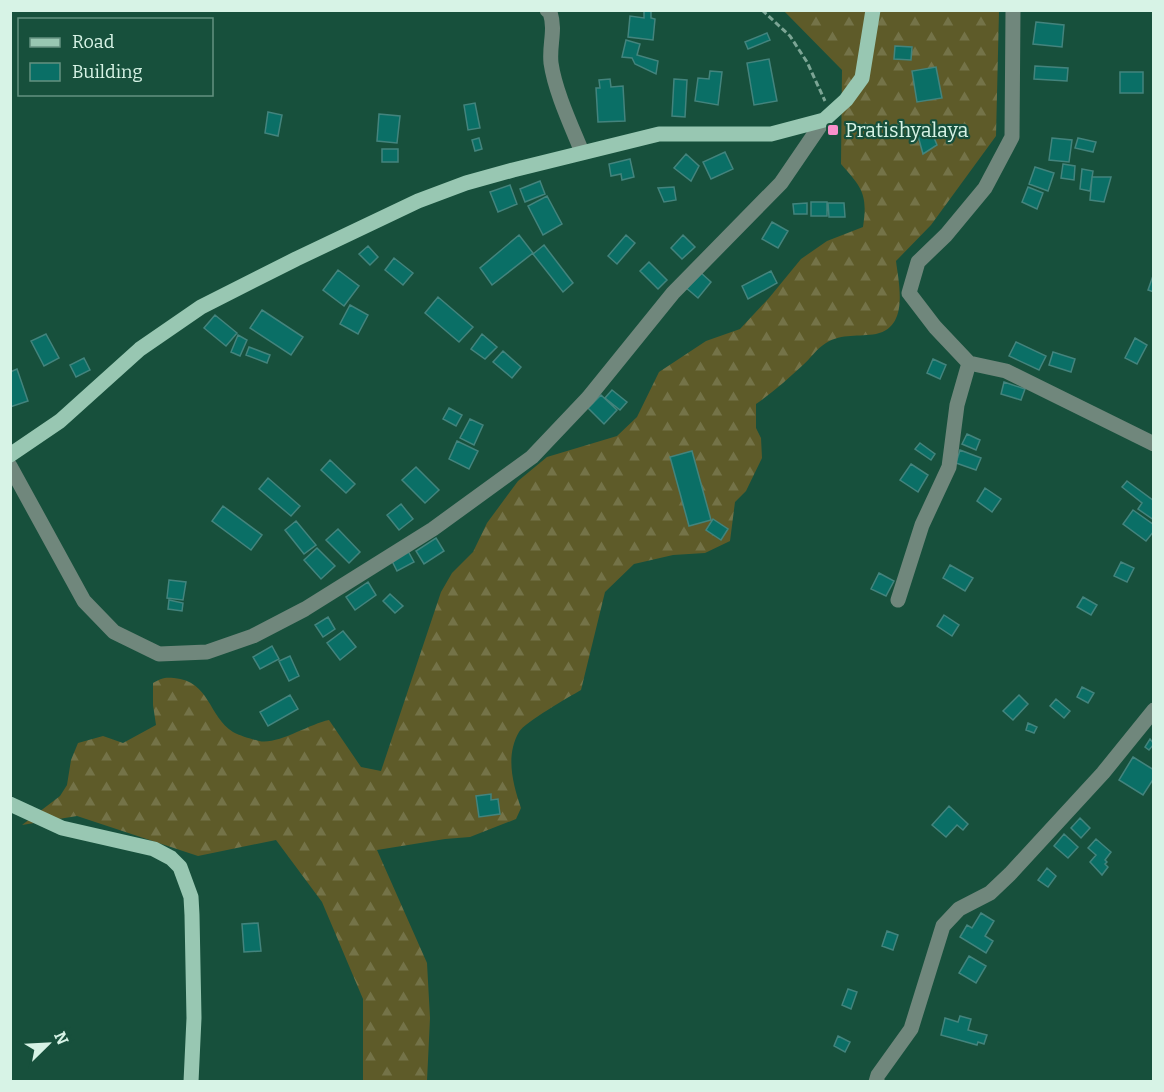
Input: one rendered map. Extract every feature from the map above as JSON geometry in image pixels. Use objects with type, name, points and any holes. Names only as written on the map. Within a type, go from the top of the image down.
[{"type":"main road","points":[[10,455],[60,421],[140,350],[201,307],[418,201],[466,183],[658,134],[771,134],[828,118],[846,100],[862,78],[873,10]]},
{"type":"main road","points":[[10,804],[62,828],[154,849],[171,858],[180,867],[191,897],[192,915],[194,1018],[191,1082]]},
{"type":"street","points":[[547,10],[554,24],[554,36],[550,44],[551,64],[582,152]]},
{"type":"street","points":[[1013,10],[1012,137],[985,188],[946,235],[918,262],[909,293],[935,327],[969,363],[1006,371],[1154,444]]},
{"type":"street","points":[[10,466],[84,601],[114,632],[159,654],[207,652],[253,636],[306,609],[433,529],[532,457],[588,398],[673,293],[781,183],[828,118]]},
{"type":"street","points":[[898,600],[922,525],[949,467],[957,405],[969,363]]},
{"type":"street","points":[[876,1082],[878,1075],[910,1029],[943,926],[959,909],[990,893],[1010,874],[1103,773],[1154,710]]},
{"type":"path","points":[[762,10],[790,36],[807,62],[828,118]]},
{"type":"green space","points":[[784,11],[999,11],[996,136],[931,225],[896,261],[900,304],[893,323],[886,330],[876,334],[844,337],[826,343],[756,404],[756,428],[761,438],[762,458],[746,491],[735,502],[730,541],[705,553],[673,555],[634,564],[605,592],[581,690],[530,722],[519,732],[515,741],[511,760],[515,789],[521,808],[516,819],[470,837],[377,850],[427,963],[430,1018],[427,1081],[363,1081],[363,999],[322,902],[276,840],[198,856],[77,816],[22,825],[60,796],[67,785],[71,760],[78,743],[103,736],[123,743],[156,725],[153,683],[166,678],[174,678],[195,685],[218,717],[233,732],[259,741],[275,740],[329,720],[361,767],[381,771],[441,592],[452,573],[473,552],[487,523],[518,481],[547,457],[617,436],[637,417],[659,372],[706,341],[740,329],[801,259],[827,241],[863,227],[865,207],[862,192],[841,164],[842,70]]},
{"type":"building","points":[[644,10],[651,10],[651,18],[655,19],[653,40],[628,37],[630,16],[644,18]]},
{"type":"building","points":[[1036,22],[1064,25],[1062,47],[1033,44]]},
{"type":"building","points":[[767,33],[770,40],[748,49],[745,42]]},
{"type":"building","points":[[626,40],[640,44],[637,55],[658,61],[656,74],[635,64],[632,58],[622,57]]},
{"type":"building","points":[[895,46],[912,47],[911,60],[894,59]]},
{"type":"building","points":[[769,59],[777,101],[754,105],[747,63]]},
{"type":"building","points":[[1035,66],[1068,68],[1067,81],[1034,79]]},
{"type":"building","points":[[936,67],[942,98],[917,102],[912,71]]},
{"type":"building","points":[[710,71],[722,72],[718,105],[695,101],[698,78],[709,79]]},
{"type":"building","points":[[1120,72],[1143,72],[1143,93],[1120,93]]},
{"type":"building","points":[[610,79],[611,87],[623,86],[625,121],[598,122],[596,88],[600,88],[599,80]]},
{"type":"building","points":[[674,79],[687,80],[685,117],[672,116]]},
{"type":"building","points":[[475,103],[480,128],[468,130],[464,105]]},
{"type":"building","points":[[268,112],[282,115],[278,136],[265,133]]},
{"type":"building","points":[[379,114],[400,116],[397,143],[377,141]]},
{"type":"building","points":[[930,128],[937,145],[923,154],[918,136]]},
{"type":"building","points":[[479,138],[482,149],[475,151],[472,140]]},
{"type":"building","points":[[1052,138],[1072,140],[1069,162],[1049,160]]},
{"type":"building","points":[[1078,138],[1096,142],[1093,152],[1075,148]]},
{"type":"building","points":[[382,149],[398,149],[398,162],[382,162]]},
{"type":"building","points":[[725,152],[733,169],[711,179],[703,162]]},
{"type":"building","points":[[686,154],[699,166],[691,181],[674,168]]},
{"type":"building","points":[[630,159],[634,177],[622,180],[621,174],[611,176],[609,164]]},
{"type":"building","points":[[1063,164],[1075,166],[1074,180],[1061,178]]},
{"type":"building","points":[[1035,167],[1054,173],[1048,191],[1029,184]]},
{"type":"building","points":[[1082,169],[1093,171],[1090,191],[1080,189]]},
{"type":"building","points":[[1092,177],[1111,177],[1104,202],[1090,200]]},
{"type":"building","points":[[540,181],[545,194],[525,202],[520,189]]},
{"type":"building","points":[[510,185],[517,204],[498,212],[490,192]]},
{"type":"building","points":[[674,187],[676,200],[664,202],[658,188]]},
{"type":"building","points":[[1028,187],[1043,193],[1037,209],[1022,202]]},
{"type":"building","points":[[547,196],[562,224],[543,235],[528,206]]},
{"type":"building","points":[[811,202],[827,202],[827,216],[811,216]]},
{"type":"building","points":[[807,203],[807,214],[794,214],[793,204]]},
{"type":"building","points":[[828,203],[844,203],[845,217],[829,217]]},
{"type":"building","points":[[772,222],[788,231],[778,248],[762,239]]},
{"type":"building","points":[[519,235],[533,253],[492,285],[480,268]]},
{"type":"building","points":[[626,235],[635,243],[617,264],[608,256]]},
{"type":"building","points":[[683,235],[695,247],[682,259],[671,248]]},
{"type":"building","points":[[544,245],[573,283],[563,292],[533,254]]},
{"type":"building","points":[[368,246],[378,257],[370,265],[359,254]]},
{"type":"building","points":[[394,258],[413,273],[403,285],[385,270]]},
{"type":"building","points":[[649,262],[667,280],[658,289],[640,271]]},
{"type":"building","points":[[338,270],[359,286],[344,306],[323,290]]},
{"type":"building","points":[[699,271],[711,282],[698,298],[685,287]]},
{"type":"building","points":[[771,271],[777,283],[748,299],[742,286]]},
{"type":"building","points":[[1154,273],[1154,292],[1148,290]]},
{"type":"building","points":[[438,297],[473,327],[459,342],[425,313]]},
{"type":"building","points":[[350,305],[368,315],[358,334],[340,324]]},
{"type":"building","points":[[262,310],[303,337],[291,355],[250,328]]},
{"type":"building","points":[[215,315],[237,333],[226,346],[204,328]]},
{"type":"building","points":[[46,334],[59,358],[44,366],[31,341]]},
{"type":"building","points":[[482,334],[497,347],[485,359],[471,349]]},
{"type":"building","points":[[238,335],[247,340],[240,356],[231,352]]},
{"type":"building","points":[[1135,338],[1147,345],[1137,364],[1125,358]]},
{"type":"building","points":[[1016,342],[1046,356],[1039,370],[1009,356]]},
{"type":"building","points":[[249,347],[270,355],[267,363],[246,355]]},
{"type":"building","points":[[503,351],[521,367],[512,378],[493,362]]},
{"type":"building","points":[[1053,352],[1075,359],[1071,372],[1049,365]]},
{"type":"building","points":[[84,358],[90,370],[76,377],[70,365]]},
{"type":"building","points":[[933,359],[946,365],[940,379],[927,373]]},
{"type":"building","points":[[17,369],[28,401],[10,407],[10,372]]},
{"type":"building","points":[[1004,382],[1025,389],[1021,400],[1001,394]]},
{"type":"building","points":[[612,390],[627,402],[620,410],[605,398]]},
{"type":"building","points":[[601,395],[617,410],[604,424],[588,408]]},
{"type":"building","points":[[449,408],[462,415],[456,426],[443,419]]},
{"type":"building","points":[[470,419],[483,425],[474,445],[460,438]]},
{"type":"building","points":[[967,434],[980,440],[976,450],[962,444]]},
{"type":"building","points":[[457,441],[478,451],[469,469],[449,459]]},
{"type":"building","points":[[920,443],[935,454],[931,460],[915,449]]},
{"type":"building","points":[[960,450],[981,458],[976,470],[956,463]]},
{"type":"building","points":[[692,451],[711,520],[689,526],[670,457]]},
{"type":"building","points":[[330,460],[355,484],[346,493],[321,470]]},
{"type":"building","points":[[911,464],[928,475],[918,492],[900,480]]},
{"type":"building","points":[[416,467],[439,490],[425,503],[402,480]]},
{"type":"building","points":[[268,478],[300,506],[291,516],[259,489]]},
{"type":"building","points":[[1127,481],[1154,501],[1154,520],[1138,509],[1142,503],[1122,487]]},
{"type":"building","points":[[985,488],[1001,499],[992,512],[977,501]]},
{"type":"building","points":[[401,504],[413,519],[399,530],[387,515]]},
{"type":"building","points":[[223,506],[262,535],[251,550],[212,521]]},
{"type":"building","points":[[1133,510],[1154,525],[1154,531],[1146,541],[1123,524]]},
{"type":"building","points":[[713,519],[728,529],[721,540],[706,530]]},
{"type":"building","points":[[296,521],[316,545],[304,554],[285,530]]},
{"type":"building","points":[[338,529],[360,552],[349,563],[326,540]]},
{"type":"building","points":[[436,538],[444,551],[424,564],[416,551]]},
{"type":"building","points":[[317,548],[335,566],[321,579],[304,560]]},
{"type":"building","points":[[408,551],[414,562],[397,571],[391,559]]},
{"type":"building","points":[[1121,562],[1134,568],[1127,582],[1114,576]]},
{"type":"building","points":[[950,565],[973,578],[965,591],[943,578]]},
{"type":"building","points":[[879,573],[894,581],[886,596],[871,589]]},
{"type":"building","points":[[169,580],[186,582],[183,600],[167,598]]},
{"type":"building","points":[[368,582],[376,595],[355,610],[346,597]]},
{"type":"building","points":[[390,594],[403,606],[395,613],[383,601]]},
{"type":"building","points":[[1083,597],[1097,605],[1091,615],[1077,607]]},
{"type":"building","points":[[169,600],[183,603],[182,611],[168,609]]},
{"type":"building","points":[[944,615],[959,625],[952,636],[937,626]]},
{"type":"building","points":[[328,617],[335,629],[323,637],[315,625]]},
{"type":"building","points":[[343,631],[356,647],[340,660],[327,643]]},
{"type":"building","points":[[272,646],[279,659],[260,669],[253,657]]},
{"type":"building","points":[[290,656],[299,676],[289,681],[279,661]]},
{"type":"building","points":[[1082,687],[1094,693],[1088,703],[1077,697]]},
{"type":"building","points":[[290,695],[298,709],[268,726],[260,712]]},
{"type":"building","points":[[1019,695],[1028,704],[1013,720],[1003,711]]},
{"type":"building","points":[[1056,699],[1070,711],[1064,718],[1050,706]]},
{"type":"building","points":[[1028,723],[1037,727],[1034,733],[1026,730]]},
{"type":"building","points":[[1150,739],[1154,744],[1149,750],[1145,747]]},
{"type":"building","points":[[1133,757],[1154,770],[1154,778],[1143,795],[1119,780]]},
{"type":"building","points":[[491,794],[491,800],[498,799],[500,814],[479,817],[476,796]]},
{"type":"building","points":[[949,806],[968,824],[963,830],[957,825],[946,837],[932,825]]},
{"type":"building","points":[[1080,818],[1090,828],[1081,838],[1071,828]]},
{"type":"building","points":[[1064,834],[1078,847],[1068,858],[1054,846]]},
{"type":"building","points":[[1096,839],[1111,852],[1105,860],[1108,867],[1102,875],[1090,862],[1096,855],[1088,848]]},
{"type":"building","points":[[1047,868],[1056,876],[1048,887],[1038,880]]},
{"type":"building","points":[[981,913],[994,921],[985,936],[993,941],[986,953],[960,937],[967,925],[972,928]]},
{"type":"building","points":[[258,923],[261,951],[244,952],[242,924]]},
{"type":"building","points":[[887,931],[898,935],[893,950],[882,946]]},
{"type":"building","points":[[969,956],[986,966],[976,983],[959,973]]},
{"type":"building","points":[[848,989],[857,992],[851,1009],[842,1005]]},
{"type":"building","points":[[960,1016],[971,1019],[968,1030],[987,1035],[984,1044],[978,1042],[977,1045],[941,1035],[945,1018],[958,1022]]},
{"type":"building","points":[[838,1036],[850,1042],[845,1052],[834,1046]]},
{"type":"place","name":"Pratishyalaya","points":[[833,130]]}]
